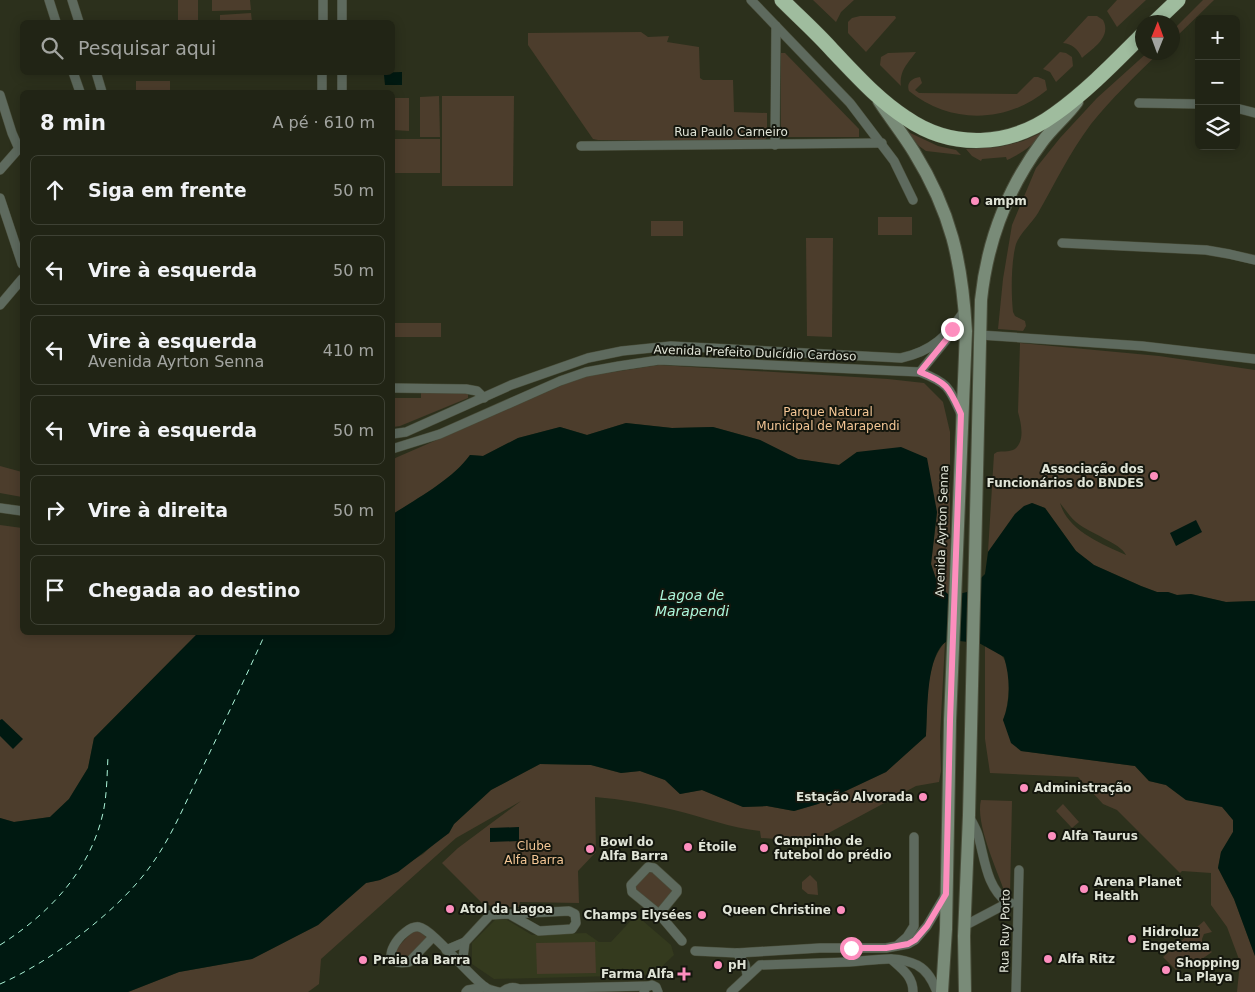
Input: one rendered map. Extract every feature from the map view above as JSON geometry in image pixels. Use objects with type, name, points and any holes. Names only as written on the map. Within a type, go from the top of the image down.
[{"type":"highway","name":"Avenida Ayrton Senna","points":[[782,0],[875,94],[905,118],[934,133],[955,140],[995,141],[1014,136],[1034,127],[1055,115],[1084,91],[1135,42]]},
{"type":"highway","points":[[1162,15],[1178,0]]},
{"type":"main road","name":"Avenida Ayrton Senna","points":[[964,992],[964,926],[969,815],[980,335],[984,277],[994,234],[1002,211],[1018,179],[1042,141],[1068,113],[1084,91]]},
{"type":"main road","name":"Avenida Ayrton Senna","points":[[875,94],[913,150],[941,204],[961,273],[965,310],[966,331],[961,414],[950,721],[946,942],[942,992]]},
{"type":"street","points":[[49,0],[55,20]]},
{"type":"street","points":[[72,0],[78,20]]},
{"type":"street","points":[[322,20],[323,0]]},
{"type":"street","points":[[342,0],[342,20]]},
{"type":"street","points":[[751,0],[850,103],[882,143],[902,175],[913,200]]},
{"type":"street","points":[[775,145],[776,26]]},
{"type":"street","points":[[74,75],[79,90]]},
{"type":"street","points":[[97,75],[101,90]]},
{"type":"street","points":[[322,75],[322,90]]},
{"type":"street","points":[[342,75],[342,90]]},
{"type":"street","points":[[0,95],[12,133],[20,145]]},
{"type":"street","points":[[1139,103],[1195,104]]},
{"type":"street","points":[[1240,109],[1255,113]]},
{"type":"street","points":[[12,133],[20,135]]},
{"type":"street","name":"Rua Paulo Carneiro","points":[[581,146],[882,143]]},
{"type":"street","points":[[0,170],[20,148]]},
{"type":"street","points":[[0,198],[20,258]]},
{"type":"street","points":[[1062,244],[1206,250],[1255,260]]},
{"type":"street","points":[[0,305],[20,281]]},
{"type":"street","name":"Avenida Prefeito Dulcídio Cardoso","points":[[395,434],[406,432],[511,385],[588,358],[622,351],[671,346],[901,358],[925,351],[952,329],[965,310]]},
{"type":"street","points":[[920,372],[946,340],[952,329]]},
{"type":"street","points":[[980,335],[1142,346],[1255,360]]},
{"type":"street","name":"Avenida Prefeito Dulcídio Cardoso","points":[[395,448],[440,434],[560,381],[586,372],[659,360],[920,372],[938,379],[946,385],[951,391],[961,414]]},
{"type":"street","points":[[395,388],[466,389],[477,391],[484,398]]},
{"type":"street","points":[[0,508],[20,511]]},
{"type":"street","points":[[969,815],[977,832],[987,870],[995,890],[1001,898],[1013,903]]},
{"type":"street","points":[[886,948],[901,943],[908,938],[914,926],[914,837]]},
{"type":"street","points":[[659,914],[677,892],[677,889],[654,868],[648,867],[633,882],[632,892],[659,914],[682,941]]},
{"type":"street","name":"Rua Ruy Porto","points":[[1016,992],[1018,949],[1013,903],[1019,870]]},
{"type":"street","points":[[695,951],[737,953],[759,950],[886,948],[908,944],[915,940],[927,926],[946,894]]},
{"type":"street","points":[[964,926],[1013,903]]},
{"type":"street","points":[[446,950],[465,942],[490,915],[570,910],[575,914],[576,923],[572,929],[539,931],[509,914]]},
{"type":"street","points":[[914,920],[922,926],[927,926]]},
{"type":"street","points":[[433,937],[409,962],[397,962],[392,958],[391,948],[409,929],[418,926],[433,937],[485,987],[501,992],[510,988],[521,990],[646,989],[654,986],[658,992]]},
{"type":"street","points":[[462,965],[465,942]]},
{"type":"street","points":[[819,963],[820,948]]},
{"type":"street","points":[[759,950],[760,964]]},
{"type":"street","points":[[737,953],[745,964],[747,975]]},
{"type":"street","points":[[890,958],[905,971],[913,988],[929,976]]},
{"type":"street","points":[[731,992],[760,964],[819,963],[890,958],[918,966],[929,976],[937,992]]},
{"type":"street","points":[[469,972],[467,991],[485,987]]},
{"type":"shaded area","points":[[636,915],[671,945],[674,955],[653,975],[494,979],[472,964],[472,943],[495,920],[507,920],[532,935],[586,933],[599,942],[611,942]]},
{"type":"green space","points":[[178,0],[198,0],[198,20],[178,20]]},
{"type":"green space","points":[[212,0],[250,0],[251,10],[212,11]]},
{"type":"green space","points":[[813,0],[854,0],[841,12],[836,22]]},
{"type":"green space","points":[[1117,0],[1146,0],[1117,27],[1107,11]]},
{"type":"green space","points":[[1203,0],[1214,0],[1199,15],[1195,15],[1195,19],[1180,33],[1180,23]]},
{"type":"green space","points":[[251,13],[252,20],[220,20],[220,15]]},
{"type":"green space","points":[[860,16],[895,16],[896,18],[866,52],[848,33],[848,22],[852,18]]},
{"type":"green space","points":[[1088,16],[1097,16],[1103,20],[1105,32],[1100,42],[1082,58],[1079,52],[1069,44],[1063,43]]},
{"type":"green space","points":[[641,32],[648,37],[669,36],[667,42],[699,47],[700,78],[703,80],[733,80],[734,112],[767,113],[767,137],[764,141],[593,139],[528,45],[528,33]]},
{"type":"green space","points":[[916,52],[901,76],[901,86],[880,65],[881,57],[888,53]]},
{"type":"green space","points":[[1060,52],[1072,57],[1073,66],[1056,82],[1050,72],[1043,69]]},
{"type":"green space","points":[[781,53],[785,53],[859,129],[859,137],[781,137]]},
{"type":"green space","points":[[1139,60],[1152,60],[1115,96],[1091,124],[1069,157],[1038,213],[1018,240],[1014,251],[1012,268],[1013,312],[1015,316],[1025,321],[1026,326],[1023,331],[998,329],[1003,279],[1012,225],[1036,168],[1060,138],[1097,98]]},
{"type":"green space","points":[[920,77],[922,83],[915,90],[919,93],[1017,94],[1034,77],[1045,80],[1047,90],[1032,101],[1015,109],[979,116],[942,110],[925,102],[909,91],[908,86],[914,78]]},
{"type":"green space","points":[[136,81],[170,81],[170,90],[136,90]]},
{"type":"green space","points":[[439,96],[440,137],[420,137],[420,97]]},
{"type":"green space","points":[[442,96],[514,96],[513,186],[442,186]]},
{"type":"green space","points":[[395,98],[409,98],[409,131],[395,130]]},
{"type":"green space","points":[[908,132],[938,146],[956,150],[961,155],[926,151],[919,146]]},
{"type":"green space","points":[[1043,132],[1027,149],[1007,160],[1006,157],[982,159],[981,161],[972,156],[966,149],[999,147],[1023,141]]},
{"type":"green space","points":[[395,139],[440,139],[440,173],[395,173]]},
{"type":"green space","points":[[878,217],[912,217],[912,235],[878,235]]},
{"type":"green space","points":[[651,221],[683,221],[683,236],[651,236]]},
{"type":"green space","points":[[806,238],[833,238],[832,337],[807,336]]},
{"type":"green space","points":[[395,323],[441,323],[441,337],[395,337]]},
{"type":"green space","name":"Associação dos Funcionários do BNDES","points":[[1020,343],[1159,356],[1255,370],[1255,601],[1226,602],[1191,594],[1177,595],[1168,592],[1157,592],[1141,586],[1094,565],[1076,551],[1045,508],[1032,503],[1015,514],[988,552],[994,454],[1013,450],[1020,443],[1021,432],[1018,412]],"holes":[[[1060,503],[1081,526],[1118,546],[1126,555],[1097,541],[1078,529],[1064,513]]]},
{"type":"green space","name":"Parque Natural Municipal de Marapendi","points":[[659,365],[888,379],[924,383],[943,402],[950,432],[950,596],[938,585],[931,564],[937,512],[857,452],[839,465],[798,459],[760,440],[713,427],[672,428],[626,423],[587,435],[560,427],[518,438],[483,456],[470,455],[445,480],[395,513],[395,458],[581,377]]},
{"type":"green space","points":[[421,392],[468,392],[468,398],[395,427],[395,398],[421,398]]},
{"type":"green space","points":[[0,466],[20,471],[20,497],[0,493]]},
{"type":"green space","points":[[0,525],[20,528],[20,635],[196,635],[94,738],[88,768],[69,799],[50,817],[14,822],[0,818]]},
{"type":"green space","name":"Clube Alfa Barra","points":[[945,642],[940,736],[941,771],[939,782],[916,786],[823,836],[792,840],[761,838],[760,831],[625,800],[595,797],[596,852],[578,871],[579,903],[520,902],[519,907],[495,907],[482,903],[442,863],[458,848],[521,801],[456,838],[321,959],[319,984],[308,992],[128,992],[179,972],[252,959],[318,925],[366,883],[380,880],[423,854],[449,833],[454,824],[491,790],[540,764],[591,765],[621,773],[640,771],[665,780],[680,794],[702,790],[743,807],[767,806],[794,811],[818,804],[886,772],[926,736],[930,674],[938,652]]},
{"type":"green space","points":[[985,645],[1001,655],[1007,665],[1009,689],[1003,720],[1021,751],[1135,766],[1149,781],[1166,785],[1186,800],[1222,806],[1233,820],[1233,832],[1221,852],[1218,868],[1234,899],[1255,956],[1255,992],[1237,992],[1240,962],[1227,927],[1211,905],[1211,873],[1182,871],[1180,873],[1117,810],[1103,804],[1078,777],[990,773],[985,739]]},
{"type":"green space","points":[[981,800],[1012,801],[1010,895],[1005,893],[984,833],[980,810]]},
{"type":"green space","points":[[1063,804],[1079,822],[1072,828],[1056,811]]},
{"type":"green space","points":[[650,868],[676,889],[659,908],[634,888]]},
{"type":"green space","points":[[810,875],[817,882],[818,895],[808,894],[802,889],[802,882]]},
{"type":"green space","points":[[1204,921],[1212,932],[1204,934],[1202,944],[1212,952],[1199,961],[1186,960],[1176,970],[1163,957]]},
{"type":"green space","points":[[416,928],[427,938],[405,961],[394,951]]},
{"type":"green space","points":[[595,942],[596,973],[537,974],[536,943]]},
{"type":"water","points":[[395,72],[402,72],[402,85],[385,85],[384,75],[395,75]]},
{"type":"water","name":"Lagoa de Marapendi","points":[[626,423],[672,428],[713,427],[760,440],[798,459],[839,465],[857,452],[901,447],[927,458],[937,512],[931,564],[938,585],[950,596],[967,592],[985,574],[988,552],[1015,514],[1024,506],[1032,503],[1045,508],[1076,551],[1094,565],[1141,586],[1157,592],[1168,592],[1177,595],[1191,594],[1226,602],[1255,601],[1255,956],[1234,899],[1218,868],[1221,852],[1233,832],[1233,820],[1222,807],[1186,800],[1166,785],[1149,781],[1135,766],[1021,751],[1011,743],[1003,720],[1006,713],[1009,689],[1004,657],[979,643],[949,640],[941,646],[932,669],[929,684],[926,736],[886,772],[818,804],[794,811],[767,806],[743,807],[702,790],[680,794],[665,780],[640,771],[621,773],[591,765],[540,764],[491,790],[454,824],[449,833],[398,872],[380,880],[366,883],[318,925],[252,959],[179,972],[128,992],[0,992],[0,818],[14,822],[50,817],[69,799],[88,768],[94,738],[196,635],[395,635],[395,513],[445,480],[470,455],[483,456],[518,438],[560,427],[587,435]]},
{"type":"water","points":[[1196,520],[1202,532],[1176,546],[1170,533]]},
{"type":"water","points":[[2,719],[23,739],[13,749],[0,736],[0,720]]},
{"type":"water","points":[[519,827],[519,841],[490,842],[490,828]]},
{"type":"ferry route","points":[[0,984],[40,963],[81,934],[119,902],[149,868],[176,824],[265,635]]},
{"type":"ferry route","points":[[0,945],[18,933],[51,905],[78,872],[97,834],[103,813],[108,756]]},
{"type":"place","name":"ampm","points":[[975,201]]},
{"type":"place","name":"Associação dos Funcionários do BNDES","points":[[1154,476]]},
{"type":"place","name":"Administração","points":[[1024,788]]},
{"type":"place","name":"Estação Alvorada","points":[[923,797]]},
{"type":"place","name":"Alfa Taurus","points":[[1052,836]]},
{"type":"place","name":"Étoile","points":[[688,847]]},
{"type":"place","name":"Campinho de futebol do prédio","points":[[764,848]]},
{"type":"place","name":"Bowl do Alfa Barra","points":[[590,849]]},
{"type":"place","name":"Arena Planet Health","points":[[1084,889]]},
{"type":"place","name":"Atol da Lagoa","points":[[450,909]]},
{"type":"place","name":"Queen Christine","points":[[841,910]]},
{"type":"place","name":"Champs Elysées","points":[[702,915]]},
{"type":"place","name":"Hidroluz Engetema","points":[[1132,939]]},
{"type":"place","name":"Alfa Ritz","points":[[1048,959]]},
{"type":"place","name":"Praia da Barra","points":[[363,960]]},
{"type":"place","name":"pH","points":[[718,965]]},
{"type":"place","name":"Shopping La Playa","points":[[1166,970]]},
{"type":"place","name":"Farma Alfa","points":[[684,974]]},
{"type":"route","points":[[851,948],[886,948],[908,944],[915,940],[927,926],[946,894],[961,414],[951,391],[946,385],[938,379],[920,372],[946,340],[952,329]]}]
